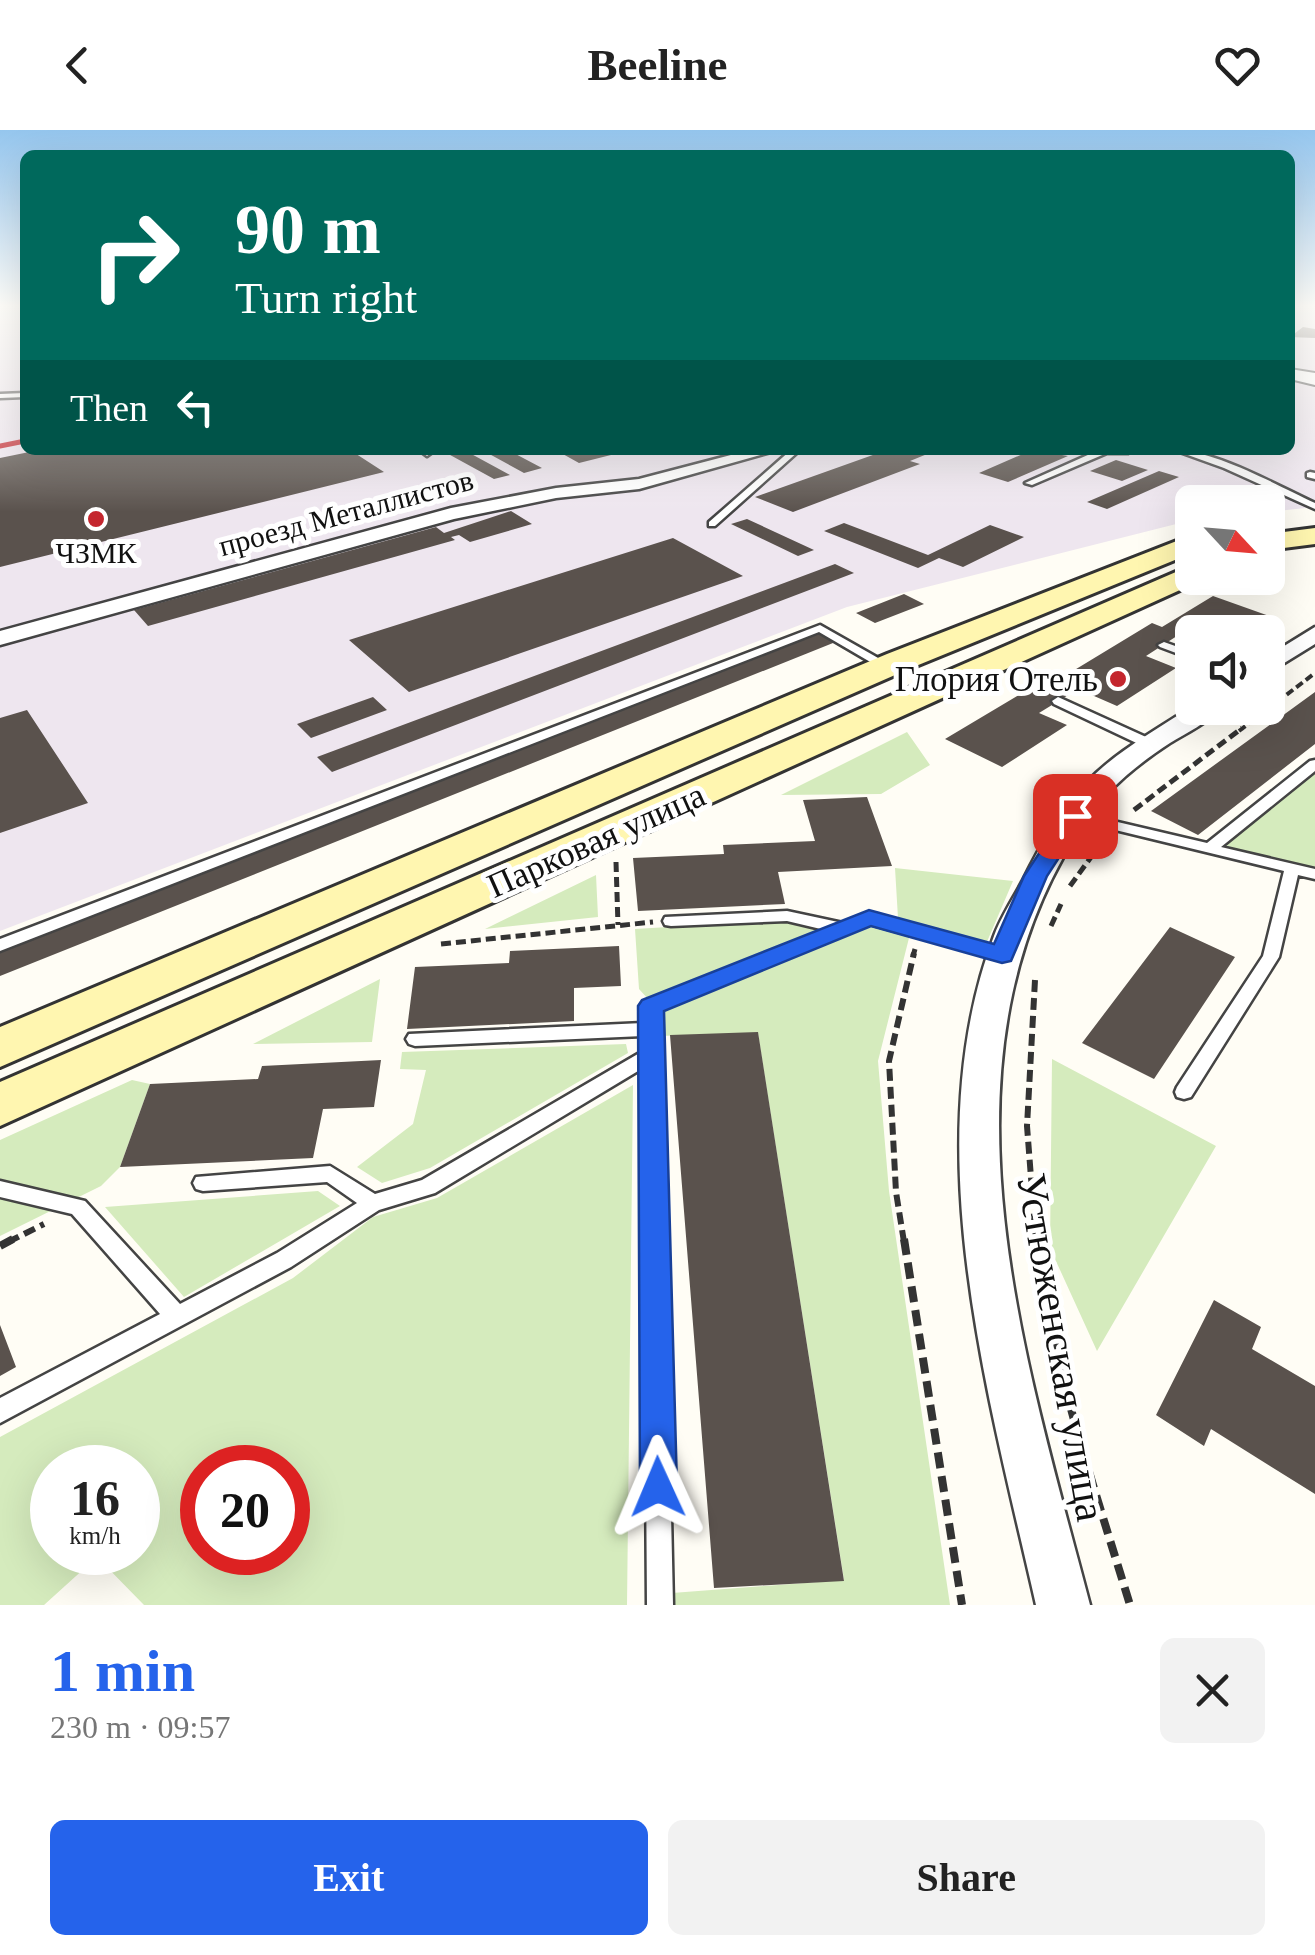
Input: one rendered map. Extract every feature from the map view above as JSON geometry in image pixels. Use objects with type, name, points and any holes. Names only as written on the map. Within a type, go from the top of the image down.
[{"type":"main road","points":[[1285,523],[1315,520]]},
{"type":"main road","points":[[1285,540],[1315,536]]},
{"type":"main road","name":"Парковая улица","points":[[0,1048],[888,666],[1175,550]]},
{"type":"main road","name":"Парковая улица","points":[[0,1105],[1175,582]]},
{"type":"street","name":"проезд Металлистов","points":[[0,638],[451,514],[556,494],[639,484],[751,455]]},
{"type":"street","points":[[1285,654],[1315,634]]},
{"type":"street","name":"Устюженская улица","points":[[1063,1605],[1016,1408],[982,1214],[981,1085],[987,1016],[1002,954],[1036,876],[1075,816],[1112,773],[1182,725]]},
{"type":"lane","points":[[712,524],[790,455]]},
{"type":"lane","points":[[1029,484],[1094,455]]},
{"type":"lane","points":[[1193,455],[1315,506]]},
{"type":"lane","points":[[0,945],[820,628],[888,666]]},
{"type":"lane","points":[[1164,644],[1175,649]]},
{"type":"lane","points":[[1058,701],[1152,745]]},
{"type":"lane","points":[[1210,848],[1315,764]]},
{"type":"lane","points":[[1075,816],[1315,874]]},
{"type":"lane","points":[[1184,1092],[1271,956],[1292,868]]},
{"type":"lane","points":[[672,921],[788,916],[843,928]]},
{"type":"lane","points":[[660,1605],[651,1006],[869,918],[1002,954]]},
{"type":"lane","points":[[414,1039],[652,1029]]},
{"type":"lane","points":[[0,1410],[284,1260],[373,1203],[428,1187],[652,1054]]},
{"type":"lane","points":[[203,1183],[330,1174],[373,1203]]},
{"type":"lane","points":[[0,1190],[78,1207],[175,1315]]},
{"type":"path","points":[[1045,940],[1066,892],[1113,827],[1315,673]]},
{"type":"path","points":[[616,859],[618,925]]},
{"type":"path","points":[[423,946],[672,921]]},
{"type":"path","points":[[920,932],[889,1061],[896,1192],[962,1605]]},
{"type":"path","points":[[1036,974],[1028,1039],[1034,1231],[1059,1372],[1130,1605]]},
{"type":"path","points":[[0,1246],[78,1207]]},
{"type":"shaded area","points":[[0,375],[20,375],[20,455],[1295,455],[1295,375],[1315,375],[1315,507],[1285,510],[1285,485],[1175,485],[1175,524],[847,607],[0,931]]},
{"type":"green space","points":[[907,732],[930,765],[881,794],[781,795]]},
{"type":"green space","points":[[1315,764],[1315,874],[1210,848]]},
{"type":"green space","points":[[895,868],[1013,881],[986,944],[898,918]]},
{"type":"green space","points":[[596,875],[598,917],[485,929]]},
{"type":"green space","points":[[785,920],[846,934],[871,924],[910,934],[878,1061],[889,1191],[950,1605],[672,1605],[672,1593],[844,1580],[758,1033],[659,1036],[658,1010],[639,989],[635,929]]},
{"type":"green space","points":[[380,979],[372,1042],[253,1044]]},
{"type":"green space","points":[[626,1044],[628,1053],[430,1168],[382,1183],[357,1167],[413,1124],[426,1070],[400,1069],[402,1052]]},
{"type":"green space","points":[[1052,1059],[1216,1146],[1097,1351],[1050,1248]]},
{"type":"green space","points":[[132,1080],[150,1084],[120,1167],[101,1186],[0,1236],[0,1140]]},
{"type":"green space","points":[[633,1085],[627,1605],[144,1605],[115,1575],[160,1575],[160,1445],[30,1445],[30,1575],[77,1575],[44,1605],[0,1605],[0,1437],[293,1278],[373,1217],[437,1198]]},
{"type":"green space","points":[[318,1191],[340,1206],[184,1297],[105,1207]]},
{"type":"building","name":"ЧЗМК","points":[[20,454],[358,455],[384,472],[0,567],[0,458]]},
{"type":"building","points":[[450,455],[473,455],[510,475],[494,479]]},
{"type":"building","points":[[491,455],[517,455],[542,468],[524,473]]},
{"type":"building","points":[[565,455],[611,455],[579,463]]},
{"type":"building","points":[[873,455],[925,455],[910,461],[920,464],[793,512],[755,497]]},
{"type":"building","points":[[1020,455],[1068,456],[1008,482],[979,473]]},
{"type":"building","points":[[1116,460],[1148,470],[1122,481],[1090,471]]},
{"type":"building","points":[[1159,471],[1179,477],[1107,509],[1087,502]]},
{"type":"building","points":[[511,511],[532,524],[470,542],[459,535],[451,537],[455,540],[148,626],[134,610],[436,527],[444,533]]},
{"type":"building","points":[[747,519],[814,550],[798,556],[731,524]]},
{"type":"building","points":[[844,523],[928,555],[990,525],[1024,537],[963,567],[939,558],[918,568],[824,531]]},
{"type":"building","points":[[673,538],[743,576],[409,692],[349,640]]},
{"type":"building","points":[[835,564],[854,573],[332,772],[317,757]]},
{"type":"building","points":[[904,594],[924,604],[875,623],[856,613]]},
{"type":"building","points":[[1213,596],[1266,615],[1182,615]]},
{"type":"building","points":[[1175,619],[1175,637],[1146,656],[1175,669],[1117,706],[1078,689],[1039,713],[1067,725],[1002,767],[945,739],[1049,677],[1058,680],[1152,623],[1162,627]]},
{"type":"building","points":[[820,631],[838,641],[0,976],[0,952]]},
{"type":"building","points":[[1315,692],[1315,744],[1198,835],[1151,811],[1270,725],[1285,725],[1285,714]]},
{"type":"building","points":[[373,697],[387,710],[311,738],[297,724]]},
{"type":"building","points":[[27,710],[88,803],[0,833],[0,718]]},
{"type":"building","points":[[867,797],[892,866],[778,872],[785,904],[638,911],[633,858],[724,854],[723,845],[815,841],[803,800]]},
{"type":"building","points":[[1170,927],[1235,957],[1154,1079],[1082,1043]]},
{"type":"building","points":[[619,946],[621,986],[574,988],[574,1021],[407,1029],[415,967],[509,963],[510,951]]},
{"type":"building","points":[[758,1032],[844,1581],[714,1588],[670,1035]]},
{"type":"building","points":[[381,1060],[374,1107],[323,1109],[313,1158],[120,1167],[150,1084],[258,1079],[262,1066]]},
{"type":"building","points":[[1214,1300],[1261,1327],[1252,1349],[1315,1386],[1315,1494],[1211,1429],[1204,1446],[1156,1415]]},
{"type":"building","points":[[0,1325],[16,1367],[0,1376]]},
{"type":"railway","points":[[0,446],[20,442]]},
{"type":"place","name":"ЧЗМК","points":[[96,519]]},
{"type":"place","name":"Глория Отель","points":[[1118,679]]},
{"type":"route","points":[[658,1487],[651,1006],[869,918],[1002,954],[1036,876],[1075,816]]}]
